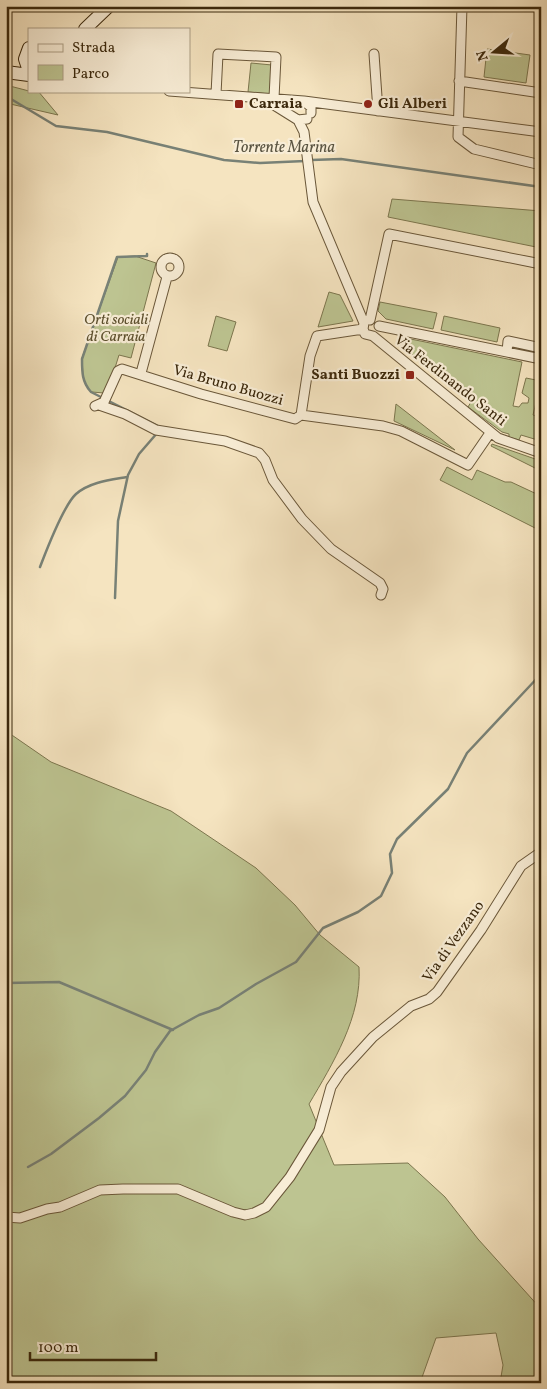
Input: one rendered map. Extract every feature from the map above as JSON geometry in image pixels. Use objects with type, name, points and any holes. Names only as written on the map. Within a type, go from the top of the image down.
[{"type":"main road","points":[[86,28],[110,6]]},
{"type":"main road","points":[[7,72],[28,63]]},
{"type":"street","points":[[462,6],[458,137],[474,149],[541,165]]},
{"type":"street","points":[[216,94],[218,54],[276,57],[274,98]]},
{"type":"street","points":[[374,54],[378,111]]},
{"type":"street","points":[[460,81],[541,93]]},
{"type":"street","points":[[185,92],[303,101],[541,132]]},
{"type":"street","points":[[255,96],[303,117]]},
{"type":"street","points":[[303,101],[311,107],[303,117]]},
{"type":"street","name":"Via Ferdinando Santi","points":[[303,101],[296,102],[292,107],[303,117],[311,195],[316,211],[366,324],[365,334],[373,336],[498,438],[541,453]]},
{"type":"street","points":[[303,117],[320,106],[328,104]]},
{"type":"street","points":[[300,415],[310,356],[317,336],[366,324],[389,234],[541,264]]},
{"type":"street","points":[[140,373],[167,277]]},
{"type":"street","name":"Via Ferdinando Santi","points":[[366,324],[376,322],[379,326],[378,331],[373,336]]},
{"type":"street","points":[[379,326],[541,359]]},
{"type":"street","points":[[507,352],[508,341],[541,348]]},
{"type":"street","name":"Via Bruno Buozzi","points":[[381,595],[383,589],[380,583],[331,549],[302,519],[273,480],[266,460],[259,453],[225,441],[156,430],[125,414],[97,406],[107,396],[118,371],[126,369],[201,394],[295,419],[300,415],[383,426],[400,431],[468,465],[490,432]]},
{"type":"street","name":"Via di Vezzano","points":[[6,1217],[20,1218],[47,1209],[60,1208],[100,1190],[178,1189],[233,1212],[245,1215],[266,1207],[290,1177],[319,1130],[331,1088],[341,1072],[373,1036],[411,1006],[429,999],[437,992],[481,930],[521,866],[541,852]]},
{"type":"green space","points":[[487,49],[530,55],[526,83],[484,77]]},
{"type":"green space","points":[[251,63],[272,65],[270,94],[248,92]]},
{"type":"green space","points":[[6,85],[28,92],[39,92],[58,115],[6,103]]},
{"type":"green space","points":[[392,199],[541,211],[541,248],[388,217]]},
{"type":"green space","name":"Orti sociali di Carraia","points":[[135,256],[156,263],[131,358],[119,355],[110,384],[104,393],[92,392],[86,386],[83,376],[82,358],[118,257]]},
{"type":"green space","points":[[329,292],[340,295],[353,321],[318,327]]},
{"type":"green space","points":[[380,302],[437,313],[433,329],[386,319],[378,311]]},
{"type":"green space","points":[[216,316],[236,322],[227,351],[208,346]]},
{"type":"green space","points":[[444,316],[500,328],[497,342],[441,330]]},
{"type":"green space","points":[[401,337],[522,362],[513,406],[519,407],[522,403],[528,403],[529,398],[522,393],[526,378],[541,381],[533,415],[541,417],[541,441],[521,435],[519,440],[509,437],[509,434],[502,432],[468,407],[471,402],[397,342]]},
{"type":"green space","points":[[396,404],[455,450],[394,421]]},
{"type":"green space","points":[[492,444],[541,461],[541,471],[491,446]]},
{"type":"green space","points":[[447,467],[472,480],[477,470],[505,482],[511,482],[541,496],[541,531],[440,480]]},
{"type":"green space","points":[[6,731],[51,762],[171,811],[256,868],[295,905],[320,935],[359,967],[359,986],[351,1022],[336,1056],[309,1104],[334,1165],[408,1163],[445,1197],[478,1239],[541,1309],[541,1383],[500,1383],[503,1365],[496,1333],[436,1338],[420,1383],[6,1383]]},
{"type":"waterway","name":"Torrente Marina","points":[[6,96],[56,126],[107,132],[224,160],[260,163],[305,161]]},
{"type":"waterway","name":"Torrente Marina","points":[[311,160],[341,159],[541,187]]},
{"type":"waterway","points":[[147,254],[147,256],[117,257],[82,359],[82,368],[84,381],[91,392],[160,427]]},
{"type":"waterway","points":[[115,598],[118,521],[128,475],[139,454],[158,432]]},
{"type":"waterway","points":[[40,567],[61,518],[76,494],[94,484],[127,477]]},
{"type":"waterway","points":[[28,1167],[51,1154],[125,1096],[146,1070],[155,1052],[170,1031],[199,1015],[219,1008],[256,984],[296,962],[323,928],[358,912],[381,896],[392,873],[390,854],[397,839],[448,789],[467,753],[541,674]]},
{"type":"waterway","points":[[6,983],[59,982],[173,1030]]},
{"type":"place","name":"Carraia","points":[[239,104]]},
{"type":"place","name":"Gli Alberi","points":[[368,104]]},
{"type":"place","name":"Santi Buozzi","points":[[410,375]]}]
